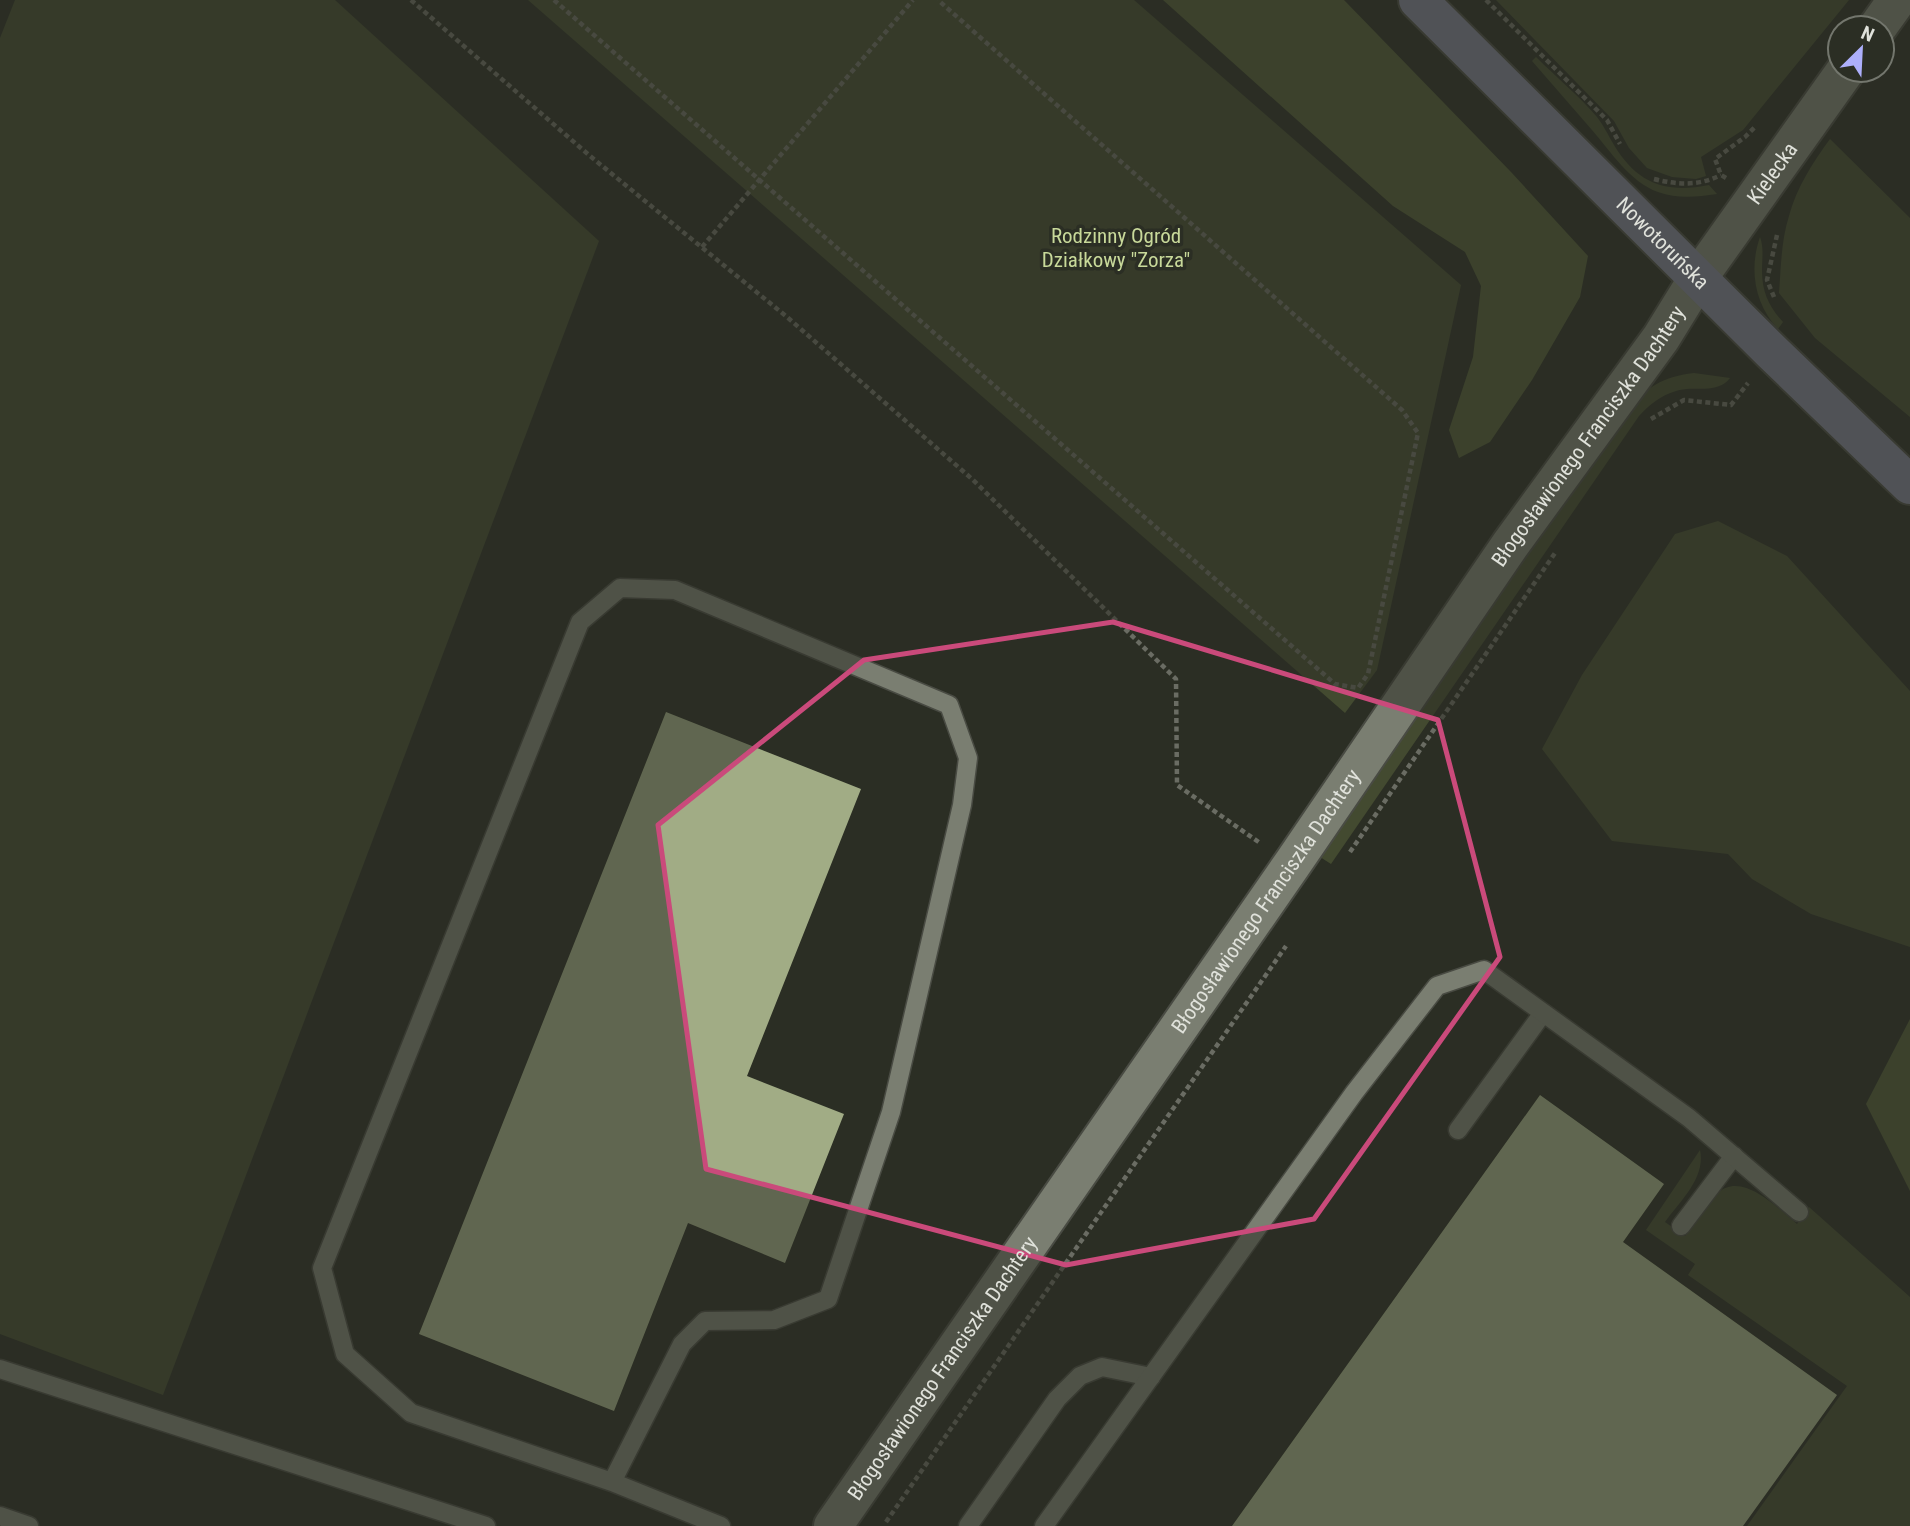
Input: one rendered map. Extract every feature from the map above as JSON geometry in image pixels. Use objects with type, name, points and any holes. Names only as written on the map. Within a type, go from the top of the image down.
[{"type":"main road","name":"Nowotoruńska","points":[[1418,0],[1772,352],[1910,485]]},
{"type":"street","name":"Kielecka","points":[[1698,278],[1836,84]]},
{"type":"street","name":"Błogosławionego Franciszka Dachtery","points":[[833,1526],[1510,545],[1661,338],[1698,278]]},
{"type":"lane","points":[[612,1482],[682,1344],[705,1321],[774,1321],[828,1299],[891,1112],[962,805],[968,758],[949,705],[675,590],[620,588],[580,622],[322,1268],[345,1354],[411,1413],[612,1482],[721,1526]]},
{"type":"lane","points":[[1044,1526],[1354,1093],[1437,986],[1483,970],[1689,1118],[1799,1212]]},
{"type":"lane","points":[[1458,1130],[1543,1013]]},
{"type":"lane","points":[[1681,1226],[1734,1156]]},
{"type":"lane","points":[[968,1526],[1057,1399],[1080,1376],[1102,1367],[1151,1377]]},
{"type":"lane","points":[[0,1368],[486,1526]]},
{"type":"lane","points":[[0,1516],[29,1526]]},
{"type":"path","points":[[411,0],[590,156],[787,317],[972,479],[1176,678],[1177,785],[1262,844]]},
{"type":"path","points":[[554,0],[1335,684],[1358,688],[1368,674],[1418,433],[1402,410],[938,0]]},
{"type":"path","points":[[702,247],[913,0]]},
{"type":"path","points":[[1486,0],[1607,120],[1624,151]]},
{"type":"path","points":[[1648,177],[1692,184],[1707,182],[1721,175]]},
{"type":"path","points":[[1754,198],[1780,225],[1767,280],[1781,307]]},
{"type":"path","points":[[1644,423],[1684,400],[1731,405],[1772,352]]},
{"type":"path","points":[[1344,862],[1558,550]]},
{"type":"path","points":[[883,1526],[1289,941]]},
{"type":"highlighted area","points":[[1113,622],[1438,720],[1500,957],[1314,1219],[1066,1265],[706,1169],[658,825],[864,660]]},
{"type":"green space","points":[[15,0],[335,0],[599,241],[163,1395],[0,1334],[0,38]]},
{"type":"green space","name":"Rodzinny Ogród Działkowy \"Zorza\"","points":[[528,0],[1134,0],[1461,285],[1377,670],[1345,713]]},
{"type":"green space","points":[[1163,0],[1344,0],[1511,172],[1588,256],[1580,297],[1532,380],[1490,442],[1459,458],[1449,430],[1473,357],[1481,286],[1465,252],[1393,206]]},
{"type":"green space","points":[[1496,0],[1849,0],[1838,14],[1826,14],[1826,28],[1743,130],[1701,157],[1706,176],[1696,179],[1672,177],[1647,168],[1629,148],[1614,121]]},
{"type":"green space","points":[[1536,57],[1597,117],[1632,169],[1654,183],[1679,188],[1709,185],[1717,194],[1673,196],[1658,192],[1639,181],[1622,166],[1532,61]]},
{"type":"green space","points":[[1830,139],[1910,218],[1910,417],[1815,338],[1779,293],[1783,245],[1792,206],[1806,176]]},
{"type":"green space","points":[[1760,237],[1765,292],[1770,305],[1783,322],[1778,329],[1764,308],[1756,285],[1755,261]]},
{"type":"green space","points":[[1694,373],[1730,378],[1712,388],[1683,389],[1670,393],[1639,416],[1331,864],[1320,857],[1626,410],[1656,384]]},
{"type":"green space","points":[[1718,521],[1787,556],[1910,691],[1910,947],[1811,914],[1752,879],[1728,854],[1612,841],[1542,749],[1582,675],[1675,534]]},
{"type":"green space","points":[[1910,1019],[1910,1191],[1866,1104]]},
{"type":"green space","points":[[1700,1150],[1701,1160],[1696,1180],[1665,1222],[1685,1236],[1718,1193],[1728,1187],[1738,1186],[1771,1202],[1797,1224],[1809,1207],[1910,1297],[1910,1526],[1747,1526],[1847,1386],[1688,1275],[1695,1264],[1646,1230]]},
{"type":"building","points":[[666,712],[861,789],[747,1076],[844,1114],[785,1263],[688,1223],[614,1411],[419,1334]]},
{"type":"building","points":[[1540,1095],[1664,1184],[1623,1242],[1837,1395],[1743,1526],[1232,1526]]}]
